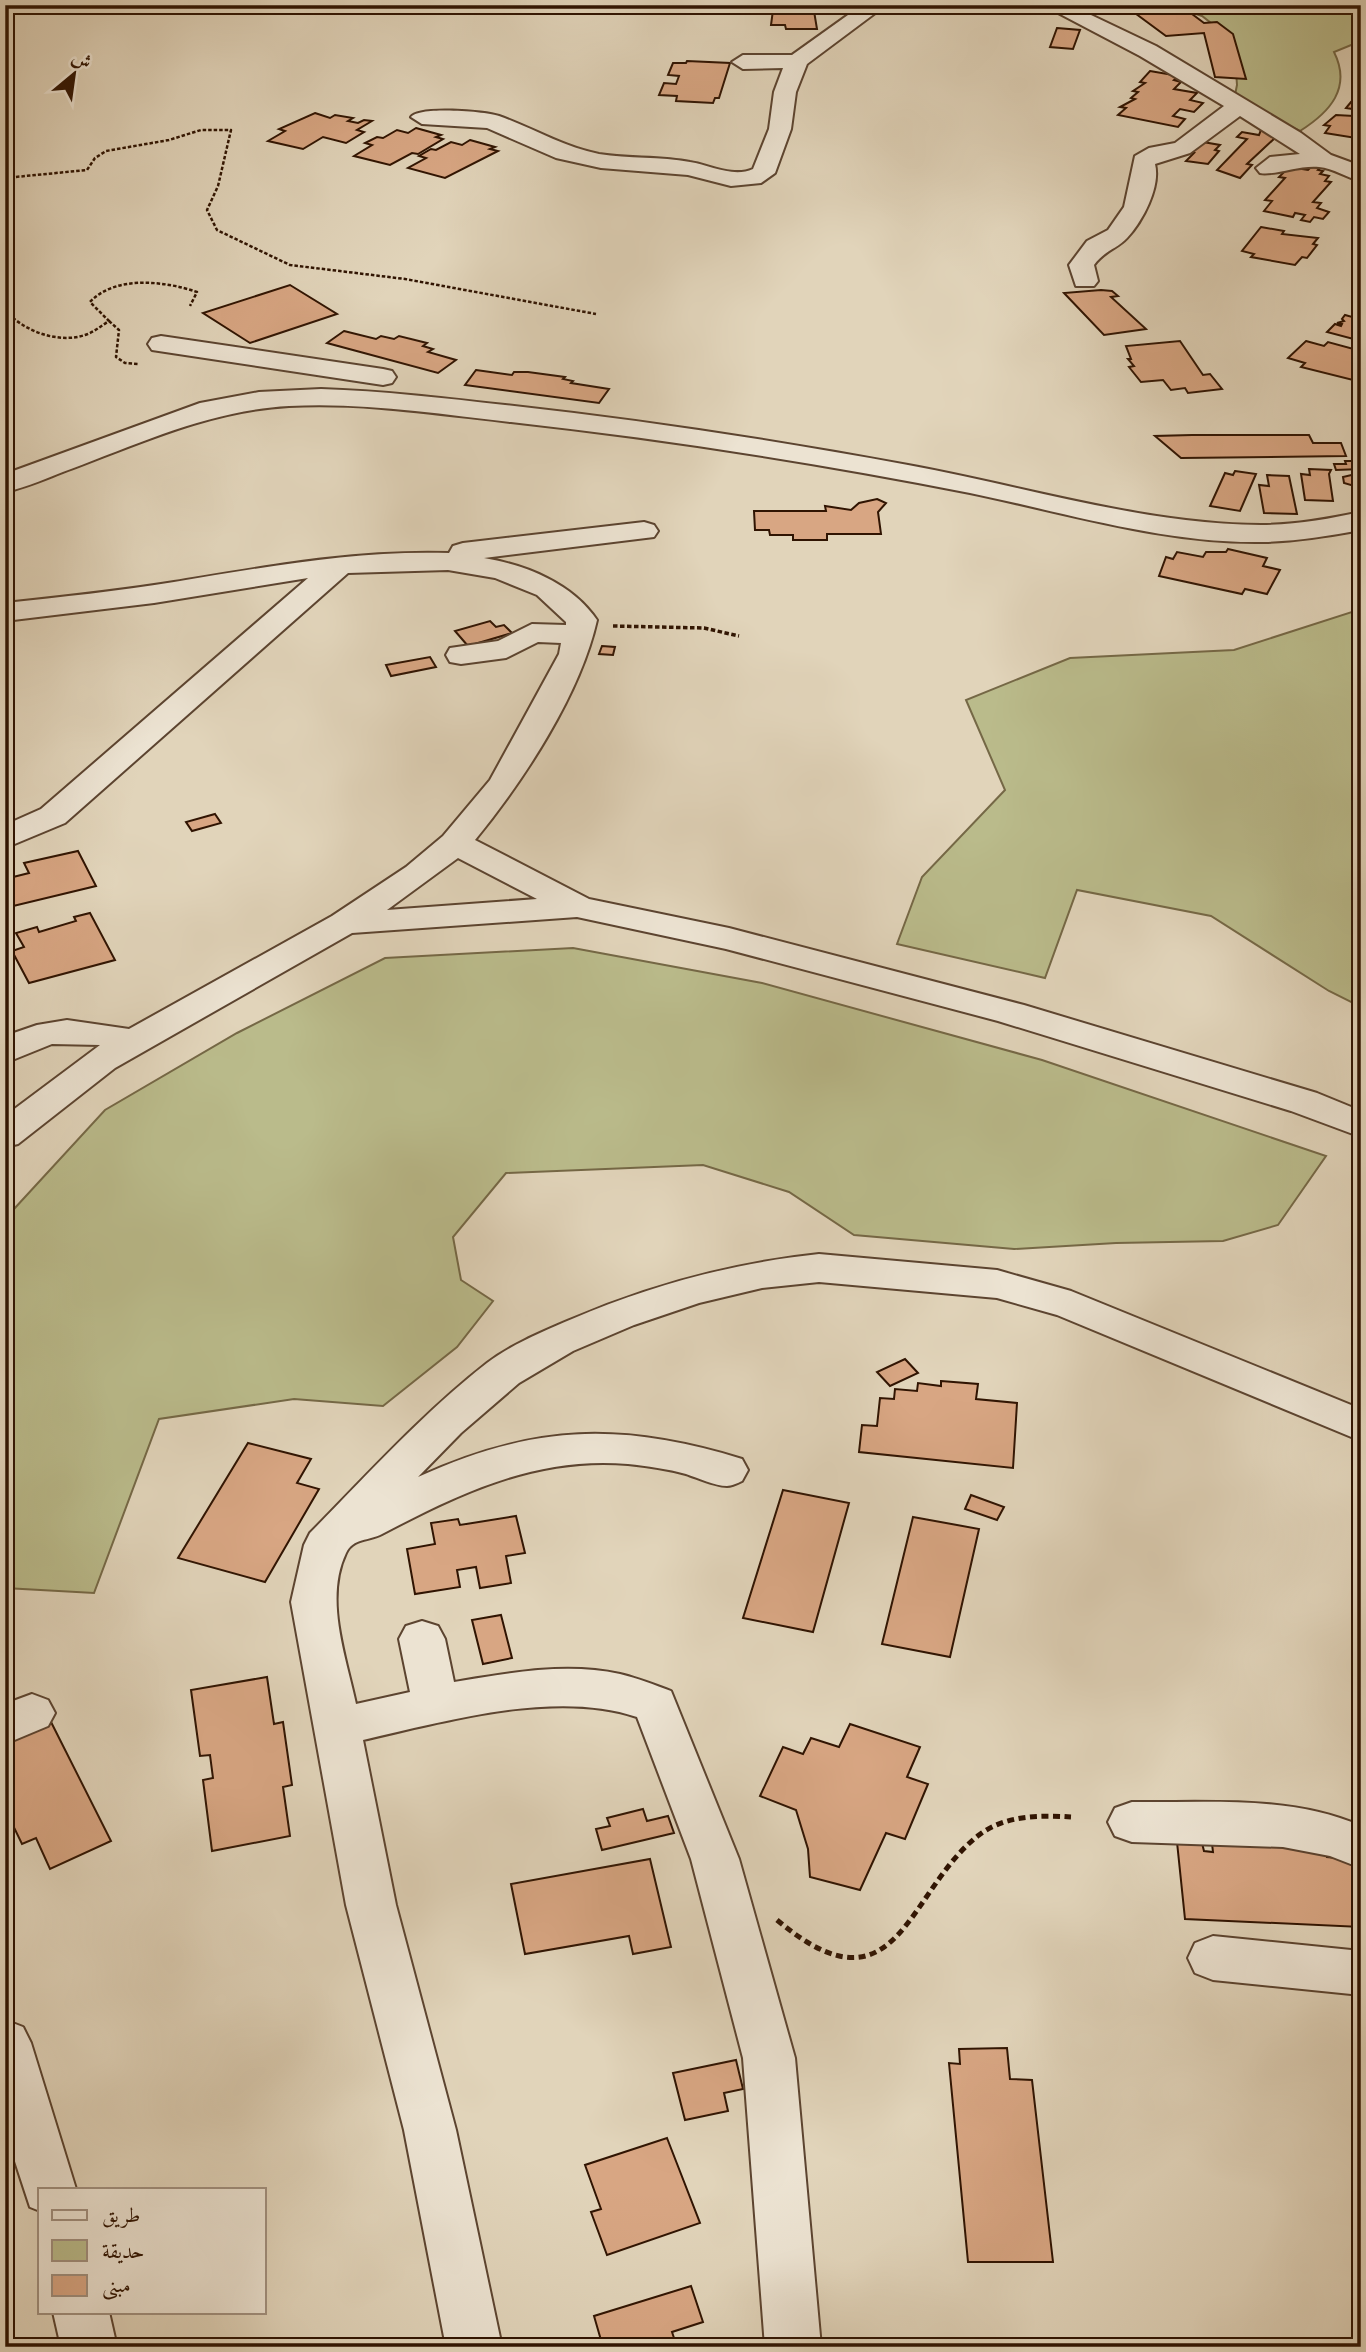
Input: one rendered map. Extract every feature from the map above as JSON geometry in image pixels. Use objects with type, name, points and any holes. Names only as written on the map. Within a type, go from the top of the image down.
[{"type":"street","points":[[422,117],[491,121],[564,153],[590,159],[688,168],[731,179],[753,178],[763,173],[780,130],[785,92],[797,61],[876,5]]},
{"type":"street","points":[[1053,5],[1148,51],[1323,160],[1361,174]]},
{"type":"street","points":[[743,62],[797,61]]},
{"type":"street","points":[[1085,281],[1081,265],[1096,246],[1117,235],[1136,207],[1144,169],[1143,161],[1157,153],[1182,148],[1239,106]]},
{"type":"street","points":[[1268,167],[1278,162],[1323,160]]},
{"type":"street","points":[[161,344],[377,376],[552,417]]},
{"type":"street","points":[[5,484],[203,411],[249,402],[355,396],[552,417],[857,464],[1192,530],[1256,535],[1285,534],[1361,521]]},
{"type":"street","points":[[1101,513],[1110,543],[1235,545]]},
{"type":"street","points":[[5,612],[118,600],[339,566],[419,560],[493,547],[645,531]]},
{"type":"street","points":[[419,560],[515,573],[560,594],[581,627]]},
{"type":"street","points":[[5,838],[53,816],[339,566]]},
{"type":"street","points":[[461,655],[506,649],[532,633],[581,627]]},
{"type":"street","points":[[5,1135],[43,1102],[131,1041],[228,987],[287,958],[418,874],[454,843],[504,784],[554,693],[581,627]]},
{"type":"street","points":[[454,843],[578,907],[729,939],[1011,1013],[1279,1095],[1361,1125]]},
{"type":"street","points":[[344,923],[578,907]]},
{"type":"street","points":[[5,1051],[22,1041],[65,1030],[92,1031],[131,1041]]},
{"type":"street","points":[[474,2347],[430,2130],[371,1905],[313,1602],[327,1545],[446,1422],[504,1372],[558,1341],[620,1315],[692,1291],[762,1273],[819,1268],[998,1284],[1071,1305],[1361,1426]]},
{"type":"street","points":[[327,1545],[407,1499],[508,1460],[548,1449],[578,1445],[636,1448],[696,1459],[727,1470]]},
{"type":"street","points":[[422,1639],[436,1707]]},
{"type":"street","points":[[337,1727],[527,1688],[625,1693],[655,1704],[715,1859],[769,2058],[793,2347]]},
{"type":"street","points":[[1132,1822],[1311,1828],[1350,1841],[1361,1848]]},
{"type":"street","points":[[1213,1958],[1361,1973]]},
{"type":"street","points":[[5,2043],[50,2188]]},
{"type":"street","points":[[81,2314],[89,2347]]},
{"type":"path","points":[[5,178],[87,170],[94,158],[106,151],[157,143],[201,130],[231,130],[218,186],[207,210],[218,230],[245,246],[290,265],[405,279],[596,314]]},
{"type":"path","points":[[5,310],[11,319],[51,336],[84,336],[109,321],[90,302],[94,295],[109,289],[151,284],[184,286],[197,292],[190,306]]},
{"type":"path","points":[[581,627],[704,628],[738,636]]},
{"type":"path","points":[[772,1916],[795,1936],[844,1958],[876,1954],[892,1946],[954,1859],[978,1836],[1004,1822],[1035,1815],[1071,1817]]},
{"type":"green space","points":[[1169,5],[1361,5],[1361,41],[1334,52],[1340,77],[1335,98],[1321,116],[1300,131],[1234,100],[1237,85],[1234,41],[1202,16]]},
{"type":"green space","points":[[1361,609],[1361,1007],[1329,991],[1211,916],[1077,890],[1045,978],[897,944],[922,877],[1005,790],[966,700],[1070,658],[1234,650]]},
{"type":"green space","points":[[573,948],[762,983],[1042,1060],[1326,1156],[1278,1225],[1223,1241],[1014,1249],[854,1235],[789,1192],[703,1165],[506,1173],[453,1237],[461,1280],[493,1301],[457,1347],[383,1406],[294,1399],[159,1419],[94,1593],[5,1588],[5,1220],[14,1209],[105,1110],[237,1033],[385,958]]},
{"type":"building","points":[[787,5],[813,5],[817,29],[786,29],[785,25],[771,25],[773,10],[788,10]]},
{"type":"building","points":[[1124,5],[1180,5],[1204,23],[1217,22],[1233,34],[1246,79],[1215,77],[1204,33],[1166,36]]},
{"type":"building","points":[[1057,28],[1080,30],[1073,49],[1050,47]]},
{"type":"building","points":[[673,63],[730,63],[719,98],[715,98],[713,103],[676,101],[677,96],[659,95],[664,83],[676,84],[679,76],[668,75]]},
{"type":"building","points":[[1150,71],[1179,76],[1174,80],[1181,82],[1174,89],[1197,93],[1190,100],[1203,103],[1194,112],[1180,109],[1173,116],[1185,119],[1178,127],[1118,115],[1126,108],[1120,107],[1135,99],[1131,98],[1138,92],[1133,91],[1145,83],[1140,82]]},
{"type":"building","points":[[1361,94],[1361,136],[1356,138],[1325,133],[1330,126],[1324,125],[1336,115],[1354,116],[1359,110],[1346,108],[1351,102],[1357,104],[1360,100],[1354,99]]},
{"type":"building","points":[[315,113],[330,118],[335,115],[353,118],[348,121],[358,123],[364,120],[372,121],[357,130],[364,132],[346,143],[323,137],[303,149],[268,141],[285,131],[279,129]]},
{"type":"building","points":[[1262,127],[1276,137],[1247,164],[1252,165],[1240,178],[1217,170],[1247,139],[1237,137],[1242,132],[1259,135]]},
{"type":"building","points":[[416,128],[441,135],[436,137],[443,139],[418,154],[412,153],[390,165],[354,156],[372,145],[365,143],[377,137],[383,138],[397,130],[408,133]]},
{"type":"building","points":[[470,140],[495,147],[490,149],[498,151],[445,178],[408,168],[426,158],[419,156],[431,149],[436,150],[451,142],[462,145]]},
{"type":"building","points":[[1203,142],[1220,145],[1215,150],[1219,151],[1208,164],[1186,161],[1194,153],[1187,152]]},
{"type":"building","points":[[1289,167],[1308,170],[1311,167],[1320,168],[1318,170],[1323,171],[1320,174],[1329,176],[1325,181],[1331,182],[1313,202],[1321,203],[1317,208],[1329,212],[1323,219],[1314,217],[1310,222],[1301,220],[1305,215],[1295,213],[1293,217],[1264,211],[1272,201],[1265,200],[1285,178],[1279,177]]},
{"type":"building","points":[[1261,227],[1284,231],[1282,234],[1318,238],[1313,244],[1317,245],[1307,258],[1302,257],[1295,265],[1251,257],[1254,254],[1242,251]]},
{"type":"building","points":[[290,285],[337,314],[250,343],[203,313]]},
{"type":"building","points":[[1112,291],[1118,296],[1111,297],[1146,329],[1104,335],[1064,293]]},
{"type":"building","points":[[1355,314],[1361,315],[1361,341],[1327,332],[1335,324],[1341,326],[1342,324],[1337,323],[1344,321],[1342,319],[1345,315],[1352,317]]},
{"type":"building","points":[[344,331],[376,339],[381,336],[394,339],[399,336],[427,343],[423,346],[433,349],[428,352],[456,360],[438,373],[327,343]]},
{"type":"building","points":[[1180,341],[1203,375],[1210,374],[1222,389],[1188,393],[1185,388],[1171,390],[1163,380],[1141,382],[1129,367],[1134,366],[1128,359],[1131,359],[1126,346]]},
{"type":"building","points":[[1306,341],[1324,346],[1328,342],[1361,351],[1361,382],[1301,367],[1305,363],[1288,358]]},
{"type":"building","points":[[476,370],[512,375],[514,372],[528,372],[565,377],[563,379],[573,381],[571,383],[609,389],[599,403],[465,385]]},
{"type":"building","points":[[1309,435],[1313,443],[1341,443],[1346,456],[1181,458],[1155,436]]},
{"type":"building","points":[[1345,461],[1361,461],[1361,469],[1336,470],[1334,464],[1346,464]]},
{"type":"building","points":[[1309,469],[1331,470],[1329,474],[1333,501],[1305,500],[1301,474],[1310,475]]},
{"type":"building","points":[[1235,471],[1256,474],[1240,511],[1210,506],[1225,473],[1233,475]]},
{"type":"building","points":[[1360,473],[1361,488],[1344,483],[1343,477]]},
{"type":"building","points":[[1267,475],[1289,476],[1297,514],[1264,513],[1259,485],[1269,486]]},
{"type":"building","points":[[877,499],[886,503],[878,512],[881,534],[827,534],[827,540],[793,540],[793,535],[770,535],[769,530],[755,530],[754,511],[826,511],[825,506],[851,510],[859,503]]},
{"type":"building","points":[[1228,549],[1267,558],[1263,566],[1280,570],[1267,594],[1245,589],[1242,594],[1159,576],[1166,557],[1173,559],[1177,552],[1203,557],[1206,552],[1226,552]]},
{"type":"building","points":[[490,621],[496,627],[504,625],[512,633],[468,646],[455,631]]},
{"type":"building","points":[[602,646],[615,647],[613,655],[599,654]]},
{"type":"building","points":[[430,657],[436,667],[391,676],[386,665]]},
{"type":"building","points":[[215,814],[221,823],[192,831],[186,822]]},
{"type":"building","points":[[78,851],[96,886],[5,908],[5,879],[29,873],[24,863]]},
{"type":"building","points":[[90,913],[115,960],[29,983],[12,951],[24,947],[16,933],[37,927],[39,932],[76,921],[74,917]]},
{"type":"building","points":[[905,1359],[918,1373],[890,1386],[877,1372]]},
{"type":"building","points":[[941,1381],[978,1384],[976,1399],[1017,1403],[1013,1468],[859,1452],[862,1425],[877,1426],[880,1398],[894,1399],[895,1389],[917,1391],[918,1383],[941,1386]]},
{"type":"building","points":[[248,1443],[311,1459],[297,1483],[319,1489],[265,1582],[178,1558]]},
{"type":"building","points":[[783,1490],[849,1503],[813,1632],[743,1618]]},
{"type":"building","points":[[971,1495],[1004,1507],[997,1520],[965,1509]]},
{"type":"building","points":[[516,1516],[525,1553],[506,1556],[511,1583],[480,1588],[476,1567],[457,1570],[460,1587],[415,1594],[407,1549],[435,1544],[431,1523],[458,1519],[460,1525]]},
{"type":"building","points":[[913,1517],[979,1529],[950,1657],[882,1644]]},
{"type":"building","points":[[501,1615],[512,1658],[483,1664],[472,1620]]},
{"type":"building","points":[[267,1677],[274,1724],[283,1722],[292,1785],[283,1787],[290,1836],[212,1851],[203,1780],[213,1778],[210,1755],[200,1756],[191,1690]]},
{"type":"building","points":[[49,1718],[111,1841],[50,1869],[36,1838],[22,1844],[5,1809],[5,1736]]},
{"type":"building","points":[[850,1724],[920,1747],[907,1777],[928,1784],[905,1839],[886,1833],[860,1890],[810,1877],[808,1849],[796,1810],[760,1796],[783,1747],[803,1754],[811,1738],[839,1747]]},
{"type":"building","points":[[643,1809],[647,1821],[668,1816],[674,1833],[602,1850],[596,1829],[610,1826],[607,1818]]},
{"type":"building","points":[[1211,1835],[1324,1840],[1327,1857],[1361,1860],[1361,1927],[1185,1919],[1177,1842],[1202,1843],[1204,1851],[1213,1852]]},
{"type":"building","points":[[650,1859],[671,1947],[633,1954],[629,1936],[525,1954],[511,1884]]},
{"type":"building","points":[[1007,2048],[1010,2079],[1032,2080],[1053,2262],[968,2262],[949,2063],[960,2064],[959,2049]]},
{"type":"building","points":[[736,2060],[743,2089],[724,2093],[728,2111],[685,2120],[673,2073]]},
{"type":"building","points":[[667,2138],[700,2223],[607,2255],[591,2212],[601,2209],[585,2165]]},
{"type":"building","points":[[691,2286],[703,2322],[672,2332],[677,2347],[603,2347],[594,2316]]}]
